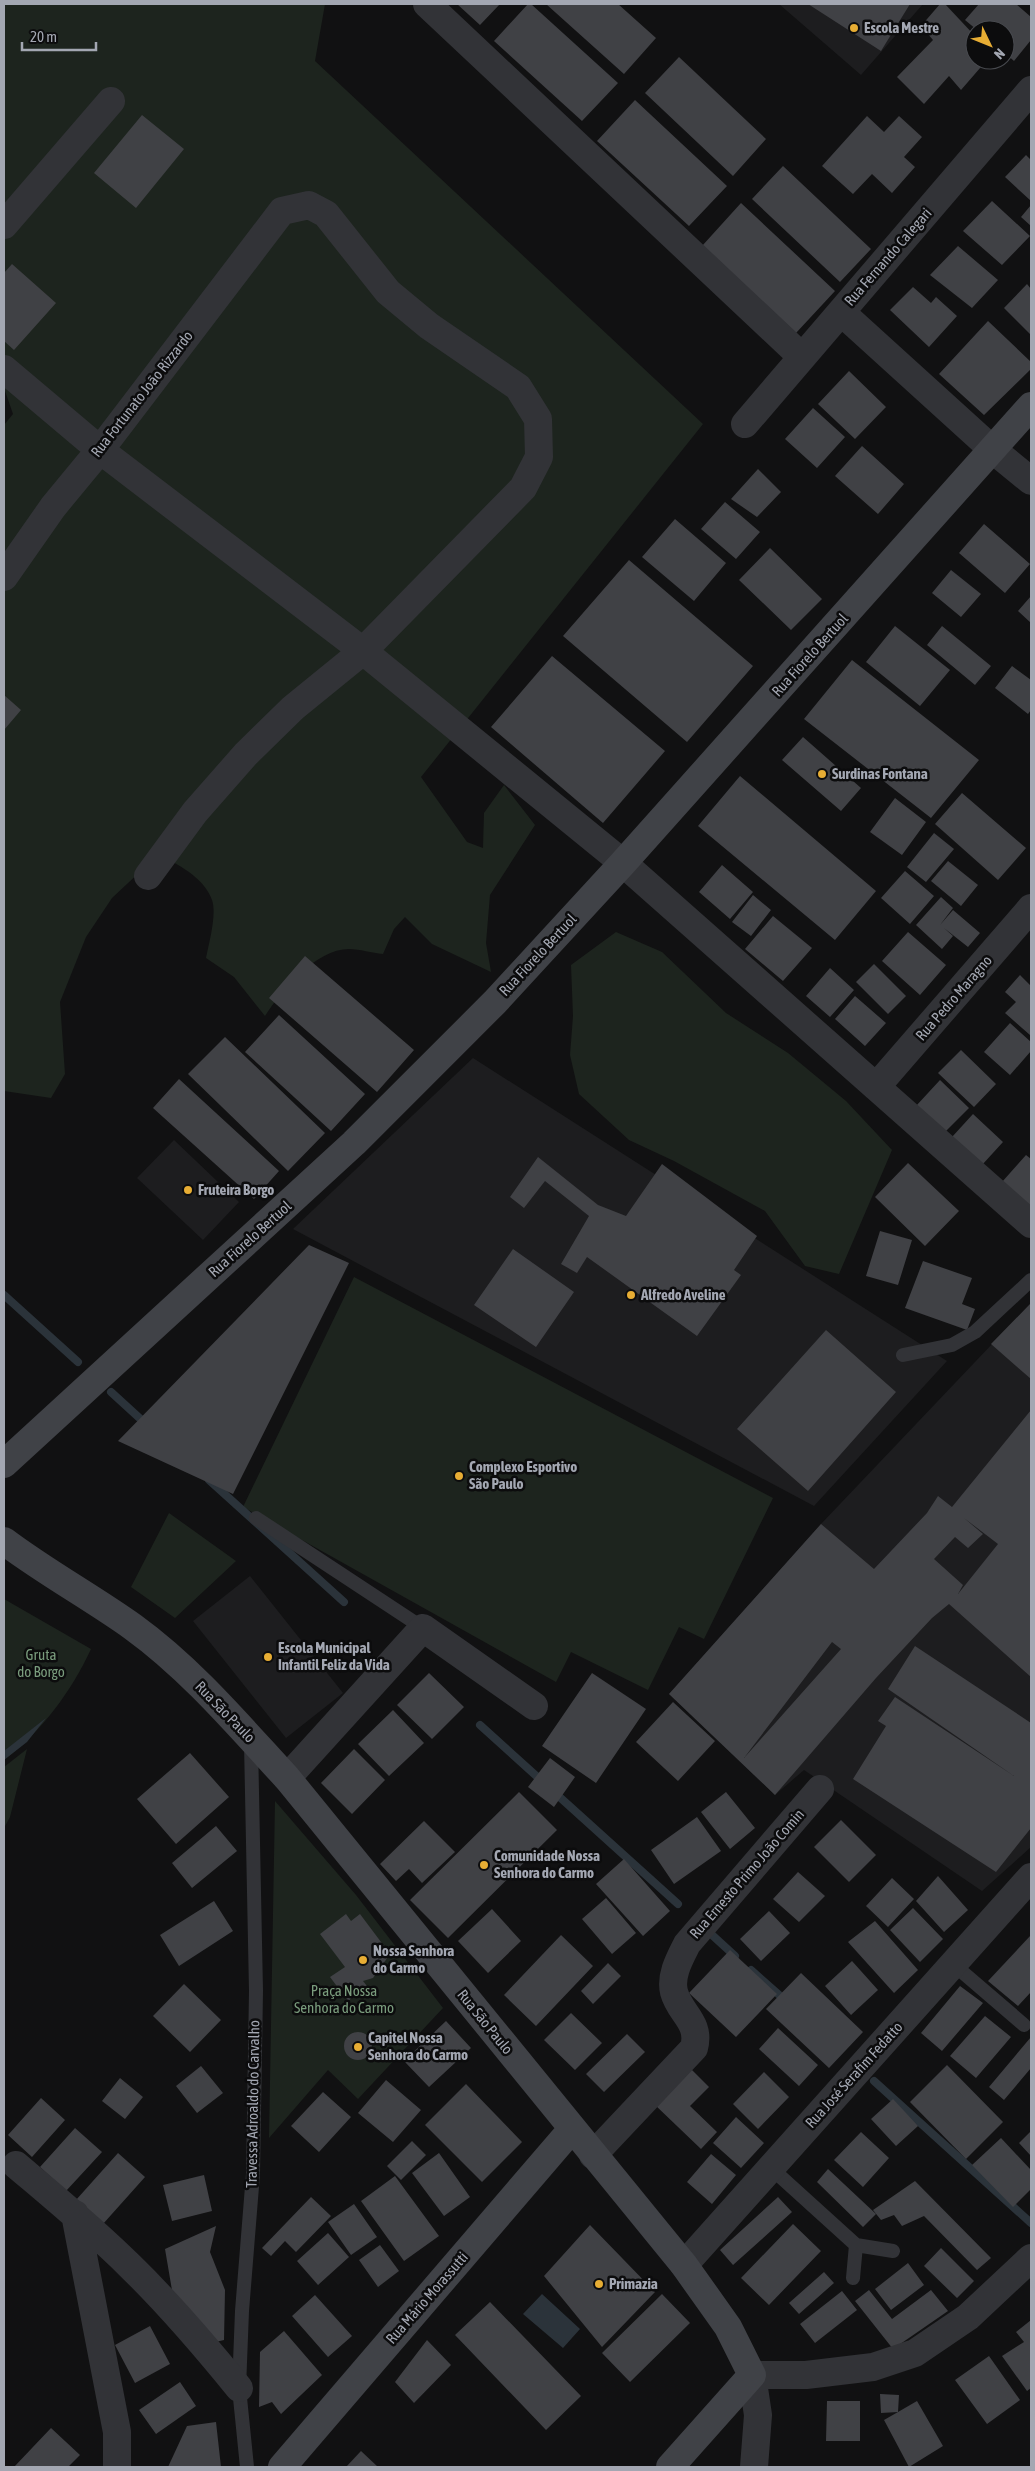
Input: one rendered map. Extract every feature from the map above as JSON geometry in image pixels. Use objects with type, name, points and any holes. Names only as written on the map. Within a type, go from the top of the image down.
[{"type":"main road","name":"Rua Fiorelo Bertuol","points":[[8,1457],[354,1144],[495,1002],[623,863],[1031,406]]},
{"type":"main road","name":"Rua São Paulo","points":[[4,1541],[134,1627],[179,1665],[287,1778],[684,2265],[728,2327],[752,2375]]},
{"type":"main road","name":"Rua Mário Morassutti","points":[[282,2467],[572,2129]]},
{"type":"main road","points":[[670,2467],[752,2375]]},
{"type":"street","points":[[427,4],[802,357]]},
{"type":"street","name":"Rua Fernando Calegari","points":[[744,424],[1031,90]]},
{"type":"street","points":[[4,225],[111,100]]},
{"type":"street","name":"Rua Fortunato João Rizzardo","points":[[4,577],[53,507],[100,450],[282,211],[309,205],[326,214],[388,292],[429,326],[518,387],[538,419],[539,457],[523,488],[363,651]]},
{"type":"street","points":[[841,312],[993,450],[1031,481]]},
{"type":"street","points":[[4,369],[100,450],[363,651],[623,863],[1031,1224]]},
{"type":"street","points":[[148,876],[194,812],[246,754],[293,708],[363,651]]},
{"type":"street","name":"Rua Pedro Maragno","points":[[876,1087],[1031,908]]},
{"type":"street","points":[[287,1778],[423,1628],[534,1706]]},
{"type":"street","name":"Rua Ernesto Primo João Comin","points":[[593,2155],[694,2048],[697,2037],[694,2028],[674,1992],[675,1970],[687,1944],[820,1789]]},
{"type":"street","name":"Rua José Serafim Fedatto","points":[[684,2265],[953,1964],[1029,1884]]},
{"type":"street","points":[[16,2165],[75,2214],[131,2266],[191,2330],[240,2388]]},
{"type":"street","points":[[75,2214],[117,2432],[117,2467]]},
{"type":"street","points":[[752,2375],[806,2374],[873,2367],[915,2353],[968,2317],[1031,2258]]},
{"type":"street","name":"Rua São Paulo","points":[[752,2375],[758,2415],[754,2467]]},
{"type":"lane","points":[[903,1355],[952,1345],[975,1332],[1031,1280]]},
{"type":"lane","points":[[256,1518],[423,1628]]},
{"type":"lane","name":"Travessa Adroaldo do Carvalho","points":[[247,2467],[240,2388],[242,2310],[252,2174],[256,1991],[251,1739]]},
{"type":"lane","points":[[953,1964],[1024,2025]]},
{"type":"lane","points":[[771,2168],[856,2246],[893,2251]]},
{"type":"lane","points":[[853,2278],[856,2246]]},
{"type":"shaded area","name":"Escola Mestre","points":[[779,4],[923,4],[861,75]]},
{"type":"shaded area","name":"Alfredo Aveline","points":[[473,1058],[947,1361],[814,1506],[293,1229]]},
{"type":"shaded area","name":"Fruteira Borgo","points":[[174,1140],[239,1202],[203,1240],[137,1178]]},
{"type":"shaded area","points":[[1031,1303],[1031,1847],[982,1891],[804,1770],[775,1795],[669,1694],[821,1524]]},
{"type":"shaded area","name":"Escola Municipal Infantil Feliz da Vida","points":[[250,1576],[343,1693],[286,1738],[193,1621]]},
{"type":"shaded area","points":[[46,1718],[27,1742],[4,1760],[4,1751]]},
{"type":"shaded area","points":[[542,2294],[580,2329],[563,2348],[523,2314]]},
{"type":"green space","points":[[4,4],[325,4],[315,61],[703,424],[421,777],[467,842],[483,848],[484,813],[504,785],[535,825],[490,895],[486,943],[491,972],[432,944],[405,917],[394,929],[383,954],[349,949],[324,956],[290,984],[265,1016],[234,977],[206,958],[214,913],[212,900],[205,887],[189,872],[171,861],[143,869],[112,898],[86,937],[60,1002],[65,1074],[51,1098],[4,1091],[4,425],[13,414],[4,388]]},
{"type":"green space","points":[[616,932],[662,952],[726,1013],[788,1053],[846,1101],[892,1150],[839,1274],[805,1266],[765,1211],[674,1161],[629,1140],[579,1094],[570,1055],[573,1016],[571,965]]},
{"type":"green space","name":"Complexo Esportivo São Paulo","points":[[354,1277],[773,1498],[704,1639],[679,1627],[648,1690],[571,1652],[556,1682],[243,1507]]},
{"type":"green space","points":[[169,1513],[236,1561],[175,1618],[131,1587]]},
{"type":"green space","name":"Gruta do Borgo","points":[[4,1599],[91,1649],[65,1695],[54,1710],[18,1749],[4,1760]]},
{"type":"green space","points":[[27,1749],[10,1817],[4,1828],[4,1767]]},
{"type":"green space","name":"Praça Nossa Senhora do Carmo","points":[[275,1801],[356,1895],[443,2008],[358,2099],[328,2070],[269,2138]]},
{"type":"building","points":[[457,4],[500,4],[480,25]]},
{"type":"building","points":[[528,4],[531,4],[618,83],[582,121],[494,41]]},
{"type":"building","points":[[546,4],[618,4],[656,38],[624,74]]},
{"type":"building","points":[[808,4],[910,4],[881,51]]},
{"type":"building","points":[[940,4],[945,4],[965,25],[965,70],[978,70],[961,90],[949,76],[924,104],[897,77],[933,40],[921,26]]},
{"type":"building","points":[[979,4],[1016,4],[1031,17],[1031,40],[1015,60],[1015,20],[965,20]]},
{"type":"building","points":[[679,57],[766,139],[733,176],[645,93]]},
{"type":"building","points":[[635,100],[727,186],[689,226],[597,141]]},
{"type":"building","points":[[142,115],[184,149],[136,208],[94,173]]},
{"type":"building","points":[[867,116],[884,132],[899,116],[922,137],[904,157],[915,167],[892,193],[872,174],[853,194],[822,166]]},
{"type":"building","points":[[1026,155],[1031,160],[1031,201],[1005,177]]},
{"type":"building","points":[[783,166],[871,249],[840,282],[752,199]]},
{"type":"building","points":[[992,201],[1030,236],[1002,265],[963,231]]},
{"type":"building","points":[[741,203],[835,291],[796,333],[702,246]]},
{"type":"building","points":[[1031,205],[1031,226],[1021,217]]},
{"type":"building","points":[[958,246],[998,280],[972,308],[930,275]]},
{"type":"building","points":[[12,264],[56,303],[14,350],[4,341],[4,273]]},
{"type":"building","points":[[1027,284],[1031,289],[1031,335],[1004,308]]},
{"type":"building","points":[[913,287],[931,303],[936,297],[957,316],[929,347],[890,310]]},
{"type":"building","points":[[988,321],[1031,362],[1031,369],[984,415],[939,374]]},
{"type":"building","points":[[849,371],[886,407],[855,439],[818,404]]},
{"type":"building","points":[[813,408],[845,437],[817,468],[785,439]]},
{"type":"building","points":[[862,446],[904,484],[878,514],[835,476]]},
{"type":"building","points":[[758,469],[781,492],[757,517],[731,499]]},
{"type":"building","points":[[725,502],[760,532],[736,559],[701,529]]},
{"type":"building","points":[[675,519],[726,563],[694,601],[642,557]]},
{"type":"building","points":[[984,524],[1030,564],[1005,593],[959,553]]},
{"type":"building","points":[[770,548],[822,599],[791,630],[739,580]]},
{"type":"building","points":[[629,560],[753,666],[687,742],[563,636]]},
{"type":"building","points":[[951,570],[981,594],[961,617],[932,593]]},
{"type":"building","points":[[1031,596],[1031,623],[1018,611]]},
{"type":"building","points":[[895,626],[950,670],[920,706],[866,662]]},
{"type":"building","points":[[942,626],[991,666],[975,685],[927,645]]},
{"type":"building","points":[[552,656],[665,751],[603,823],[491,727]]},
{"type":"building","points":[[852,660],[979,760],[931,818],[804,719]]},
{"type":"building","points":[[1012,666],[1031,680],[1031,710],[1028,714],[995,688]]},
{"type":"building","points":[[4,695],[21,710],[4,730]]},
{"type":"building","name":"Surdinas Fontana","points":[[803,737],[861,788],[841,811],[782,760]]},
{"type":"building","points":[[740,776],[876,891],[835,940],[698,826]]},
{"type":"building","points":[[962,793],[1026,848],[998,880],[935,824]]},
{"type":"building","points":[[895,798],[926,822],[902,855],[870,832]]},
{"type":"building","points":[[934,833],[954,849],[926,882],[907,867]]},
{"type":"building","points":[[948,861],[978,885],[961,906],[931,881]]},
{"type":"building","points":[[722,865],[753,892],[730,919],[699,892]]},
{"type":"building","points":[[905,871],[934,896],[910,924],[881,898]]},
{"type":"building","points":[[753,895],[771,910],[751,936],[732,922]]},
{"type":"building","points":[[941,897],[953,908],[940,925],[953,910],[980,933],[968,947],[944,928],[953,936],[942,949],[916,925]]},
{"type":"building","points":[[773,916],[812,948],[783,981],[745,949]]},
{"type":"building","points":[[908,932],[946,965],[920,995],[882,961]]},
{"type":"building","points":[[305,956],[414,1050],[377,1092],[269,998]]},
{"type":"building","points":[[874,964],[906,996],[888,1014],[856,982]]},
{"type":"building","points":[[830,968],[854,990],[830,1017],[806,996]]},
{"type":"building","points":[[1020,975],[1031,986],[1030,1035],[1005,1013],[1016,1002],[1005,992]]},
{"type":"building","points":[[855,996],[886,1023],[865,1046],[835,1019]]},
{"type":"building","points":[[279,1015],[365,1094],[331,1131],[245,1052]]},
{"type":"building","points":[[1010,1023],[1031,1042],[1031,1051],[1010,1075],[984,1052]]},
{"type":"building","points":[[225,1037],[325,1133],[288,1171],[188,1074]]},
{"type":"building","points":[[961,1050],[996,1084],[974,1107],[938,1073]]},
{"type":"building","points":[[179,1079],[279,1171],[254,1199],[153,1108]]},
{"type":"building","points":[[940,1080],[969,1108],[944,1133],[916,1106]]},
{"type":"building","points":[[973,1114],[1003,1142],[982,1165],[952,1137]]},
{"type":"building","points":[[1026,1155],[1031,1159],[1031,1208],[1002,1182]]},
{"type":"building","points":[[538,1157],[598,1205],[626,1216],[662,1164],[757,1236],[734,1270],[741,1275],[697,1336],[587,1257],[577,1273],[561,1264],[589,1216],[545,1181],[524,1208],[510,1197]]},
{"type":"building","points":[[908,1163],[959,1211],[925,1246],[875,1197]]},
{"type":"building","points":[[880,1231],[912,1240],[898,1285],[866,1276]]},
{"type":"building","points":[[309,1245],[349,1263],[233,1494],[118,1441]]},
{"type":"building","points":[[513,1249],[574,1292],[536,1347],[474,1305]]},
{"type":"building","points":[[923,1261],[972,1278],[962,1304],[975,1309],[967,1330],[905,1308]]},
{"type":"building","points":[[1031,1303],[1031,1379],[991,1344]]},
{"type":"building","points":[[826,1330],[896,1392],[808,1491],[737,1429]]},
{"type":"building","points":[[1031,1410],[1031,1677],[949,1604],[932,1618],[876,1678],[775,1795],[669,1694],[821,1524],[874,1569],[927,1513],[938,1496],[952,1507]],"holes":[[[964,1518],[998,1544],[958,1594],[963,1585],[934,1559],[955,1537],[968,1548],[983,1534]],[[832,1642],[841,1649],[744,1758]]]},
{"type":"building","points":[[915,1646],[1031,1723],[1031,1828],[996,1872],[853,1779],[886,1726],[878,1721],[895,1697],[1014,1776],[888,1689]]},
{"type":"building","points":[[429,1673],[464,1707],[432,1739],[397,1705]]},
{"type":"building","points":[[592,1673],[646,1709],[596,1783],[542,1746]]},
{"type":"building","points":[[673,1702],[715,1741],[678,1781],[636,1742]]},
{"type":"building","points":[[393,1710],[424,1743],[389,1776],[358,1744]]},
{"type":"building","points":[[354,1749],[385,1780],[352,1814],[321,1783]]},
{"type":"building","points":[[190,1753],[229,1797],[176,1844],[137,1799]]},
{"type":"building","points":[[550,1758],[575,1777],[554,1807],[528,1787]]},
{"type":"building","name":"Comunidade Nossa Senhora do Carmo","points":[[519,1792],[557,1830],[448,1938],[410,1900]]},
{"type":"building","points":[[726,1792],[755,1828],[730,1849],[701,1812]]},
{"type":"building","points":[[697,1817],[721,1851],[674,1884],[651,1850]]},
{"type":"building","points":[[841,1820],[876,1855],[849,1882],[814,1847]]},
{"type":"building","points":[[424,1821],[455,1852],[422,1883],[409,1869],[396,1881],[380,1864]]},
{"type":"building","points":[[216,1826],[237,1851],[192,1888],[172,1863]]},
{"type":"building","points":[[624,1859],[670,1911],[643,1936],[596,1884]]},
{"type":"building","points":[[798,1872],[825,1896],[799,1922],[773,1899]]},
{"type":"building","points":[[938,1876],[968,1910],[944,1932],[916,1901]]},
{"type":"building","points":[[892,1878],[914,1899],[888,1927],[866,1906]]},
{"type":"building","points":[[606,1898],[636,1933],[612,1954],[582,1919]]},
{"type":"building","points":[[214,1901],[233,1931],[179,1966],[160,1935]]},
{"type":"building","points":[[913,1908],[943,1939],[920,1962],[890,1930]]},
{"type":"building","points":[[492,1909],[521,1941],[488,1973],[458,1941]]},
{"type":"building","points":[[769,1911],[790,1933],[761,1961],[740,1939]]},
{"type":"building","name":"Nossa Senhora do Carmo","points":[[346,1914],[351,1921],[360,1914],[390,1954],[373,1978],[363,1981],[367,1986],[348,2001],[330,1977],[345,1967],[320,1934]]},
{"type":"building","points":[[875,1921],[918,1970],[894,1993],[848,1942]]},
{"type":"building","points":[[561,1935],[593,1966],[536,2026],[504,1995]]},
{"type":"building","points":[[1031,1935],[1031,1992],[1018,2006],[988,1981]]},
{"type":"building","points":[[730,1950],[777,1994],[736,2037],[689,1993]]},
{"type":"building","points":[[852,1961],[878,1990],[851,2015],[825,1986]]},
{"type":"building","points":[[608,1963],[621,1976],[593,2004],[581,1991]]},
{"type":"building","points":[[801,1973],[863,2032],[829,2068],[766,2009]]},
{"type":"building","points":[[184,1984],[221,2020],[190,2052],[153,2016]]},
{"type":"building","points":[[960,1986],[983,2003],[942,2051],[921,2033]]},
{"type":"building","points":[[571,2013],[602,2043],[575,2070],[544,2040]]},
{"type":"building","points":[[985,2016],[1011,2037],[976,2078],[950,2056]]},
{"type":"building","points":[[446,2021],[471,2048],[429,2087],[404,2061]]},
{"type":"building","points":[[778,2028],[818,2065],[799,2086],[759,2049]]},
{"type":"building","name":"Capitel Nossa Senhora do Carmo","points":[[358,2032],[368,2036],[372,2046],[368,2056],[358,2060],[348,2056],[344,2046],[348,2036]]},
{"type":"building","points":[[627,2034],[645,2052],[604,2092],[586,2074]]},
{"type":"building","points":[[1031,2037],[1031,2068],[1004,2100],[989,2087]]},
{"type":"building","points":[[947,2065],[1003,2122],[966,2159],[910,2102]]},
{"type":"building","points":[[201,2066],[223,2093],[197,2113],[176,2086]]},
{"type":"building","points":[[690,2068],[709,2087],[690,2106],[717,2132],[701,2149],[654,2104]]},
{"type":"building","points":[[764,2072],[789,2097],[758,2129],[733,2104]]},
{"type":"building","points":[[120,2078],[143,2097],[125,2119],[102,2101]]},
{"type":"building","points":[[386,2080],[421,2110],[393,2142],[358,2113]]},
{"type":"building","points":[[466,2084],[522,2142],[482,2182],[425,2125]]},
{"type":"building","points":[[323,2092],[351,2117],[319,2152],[291,2126]]},
{"type":"building","points":[[41,2098],[65,2120],[32,2157],[8,2135]]},
{"type":"building","points":[[893,2099],[918,2126],[896,2146],[871,2119]]},
{"type":"building","points":[[736,2117],[764,2143],[741,2168],[713,2143]]},
{"type":"building","points":[[75,2128],[102,2152],[66,2191],[40,2167]]},
{"type":"building","points":[[1031,2131],[1031,2156],[1019,2143]]},
{"type":"building","points":[[861,2132],[889,2158],[863,2187],[834,2160]]},
{"type":"building","points":[[1001,2138],[1031,2170],[1031,2189],[1013,2207],[972,2165]]},
{"type":"building","points":[[412,2141],[426,2155],[401,2180],[387,2166]]},
{"type":"building","points":[[118,2153],[145,2177],[103,2224],[76,2200]]},
{"type":"building","points":[[439,2153],[470,2197],[444,2216],[412,2173]]},
{"type":"building","points":[[711,2154],[736,2175],[712,2204],[687,2182]]},
{"type":"building","points":[[828,2169],[876,2214],[863,2227],[817,2182]]},
{"type":"building","points":[[204,2175],[212,2211],[172,2221],[163,2185]]},
{"type":"building","points":[[395,2176],[439,2236],[404,2261],[361,2201]]},
{"type":"building","points":[[915,2181],[991,2258],[977,2270],[924,2216],[902,2226],[894,2215],[881,2220],[873,2210]]},
{"type":"building","points":[[311,2197],[331,2216],[296,2252],[285,2241],[271,2256],[262,2248]]},
{"type":"building","points":[[778,2197],[792,2212],[733,2265],[720,2250]]},
{"type":"building","points":[[354,2204],[377,2237],[351,2255],[328,2222]]},
{"type":"building","points":[[793,2224],[821,2251],[769,2305],[741,2278]]},
{"type":"building","name":"Primazia","points":[[590,2225],[655,2292],[602,2347],[544,2276]]},
{"type":"building","points":[[216,2226],[210,2252],[225,2290],[224,2340],[207,2344],[173,2296],[165,2249]]},
{"type":"building","points":[[328,2233],[349,2257],[318,2285],[297,2261]]},
{"type":"building","points":[[380,2245],[399,2271],[378,2287],[359,2260]]},
{"type":"building","points":[[941,2248],[974,2281],[957,2298],[924,2266]]},
{"type":"building","points":[[908,2263],[924,2285],[891,2310],[875,2289]]},
{"type":"building","points":[[824,2272],[834,2283],[799,2314],[789,2303]]},
{"type":"building","points":[[869,2290],[892,2319],[931,2290],[948,2311],[893,2349],[855,2301]]},
{"type":"building","points":[[842,2291],[857,2310],[815,2343],[800,2324]]},
{"type":"building","points":[[662,2294],[690,2323],[630,2382],[602,2353]]},
{"type":"building","points":[[315,2295],[352,2336],[328,2357],[292,2316]]},
{"type":"building","points":[[490,2302],[581,2396],[546,2430],[455,2335]]},
{"type":"building","points":[[1031,2320],[1031,2388],[1027,2391],[1002,2356],[1024,2342],[1016,2332]]},
{"type":"building","points":[[150,2326],[170,2364],[135,2383],[115,2345]]},
{"type":"building","points":[[284,2331],[322,2375],[281,2414],[272,2402],[259,2407],[260,2352]]},
{"type":"building","points":[[427,2340],[451,2365],[414,2403],[395,2382]]},
{"type":"building","points":[[989,2356],[1020,2400],[987,2424],[955,2380]]},
{"type":"building","points":[[180,2382],[196,2406],[156,2434],[139,2410]]},
{"type":"building","points":[[880,2394],[899,2395],[898,2412],[881,2413]]},
{"type":"building","points":[[827,2401],[860,2401],[860,2441],[826,2441]]},
{"type":"building","points":[[917,2401],[943,2446],[909,2467],[884,2420]]},
{"type":"building","points":[[216,2422],[221,2467],[168,2467],[187,2426]]},
{"type":"building","points":[[51,2428],[80,2455],[68,2467],[14,2467]]},
{"type":"building","points":[[361,2451],[378,2467],[346,2467]]},
{"type":"waterway","points":[[4,1295],[78,1362]]},
{"type":"waterway","points":[[111,1392],[146,1424]]},
{"type":"waterway","points":[[209,1480],[344,1602]]},
{"type":"waterway","points":[[480,1725],[543,1782]]},
{"type":"waterway","points":[[554,1792],[678,1904]]},
{"type":"waterway","points":[[711,1934],[735,1956]]},
{"type":"waterway","points":[[751,1970],[786,2001]]},
{"type":"waterway","points":[[874,2081],[1031,2223]]},
{"type":"place","name":"Escola Mestre","points":[[854,28]]},
{"type":"place","name":"Surdinas Fontana","points":[[822,774]]},
{"type":"place","name":"Fruteira Borgo","points":[[188,1190]]},
{"type":"place","name":"Alfredo Aveline","points":[[631,1295]]},
{"type":"place","name":"Complexo Esportivo São Paulo","points":[[459,1476]]},
{"type":"place","name":"Escola Municipal Infantil Feliz da Vida","points":[[268,1657]]},
{"type":"place","name":"Comunidade Nossa Senhora do Carmo","points":[[484,1865]]},
{"type":"place","name":"Nossa Senhora do Carmo","points":[[363,1960]]},
{"type":"place","name":"Capitel Nossa Senhora do Carmo","points":[[358,2047]]},
{"type":"place","name":"Primazia","points":[[599,2284]]}]
